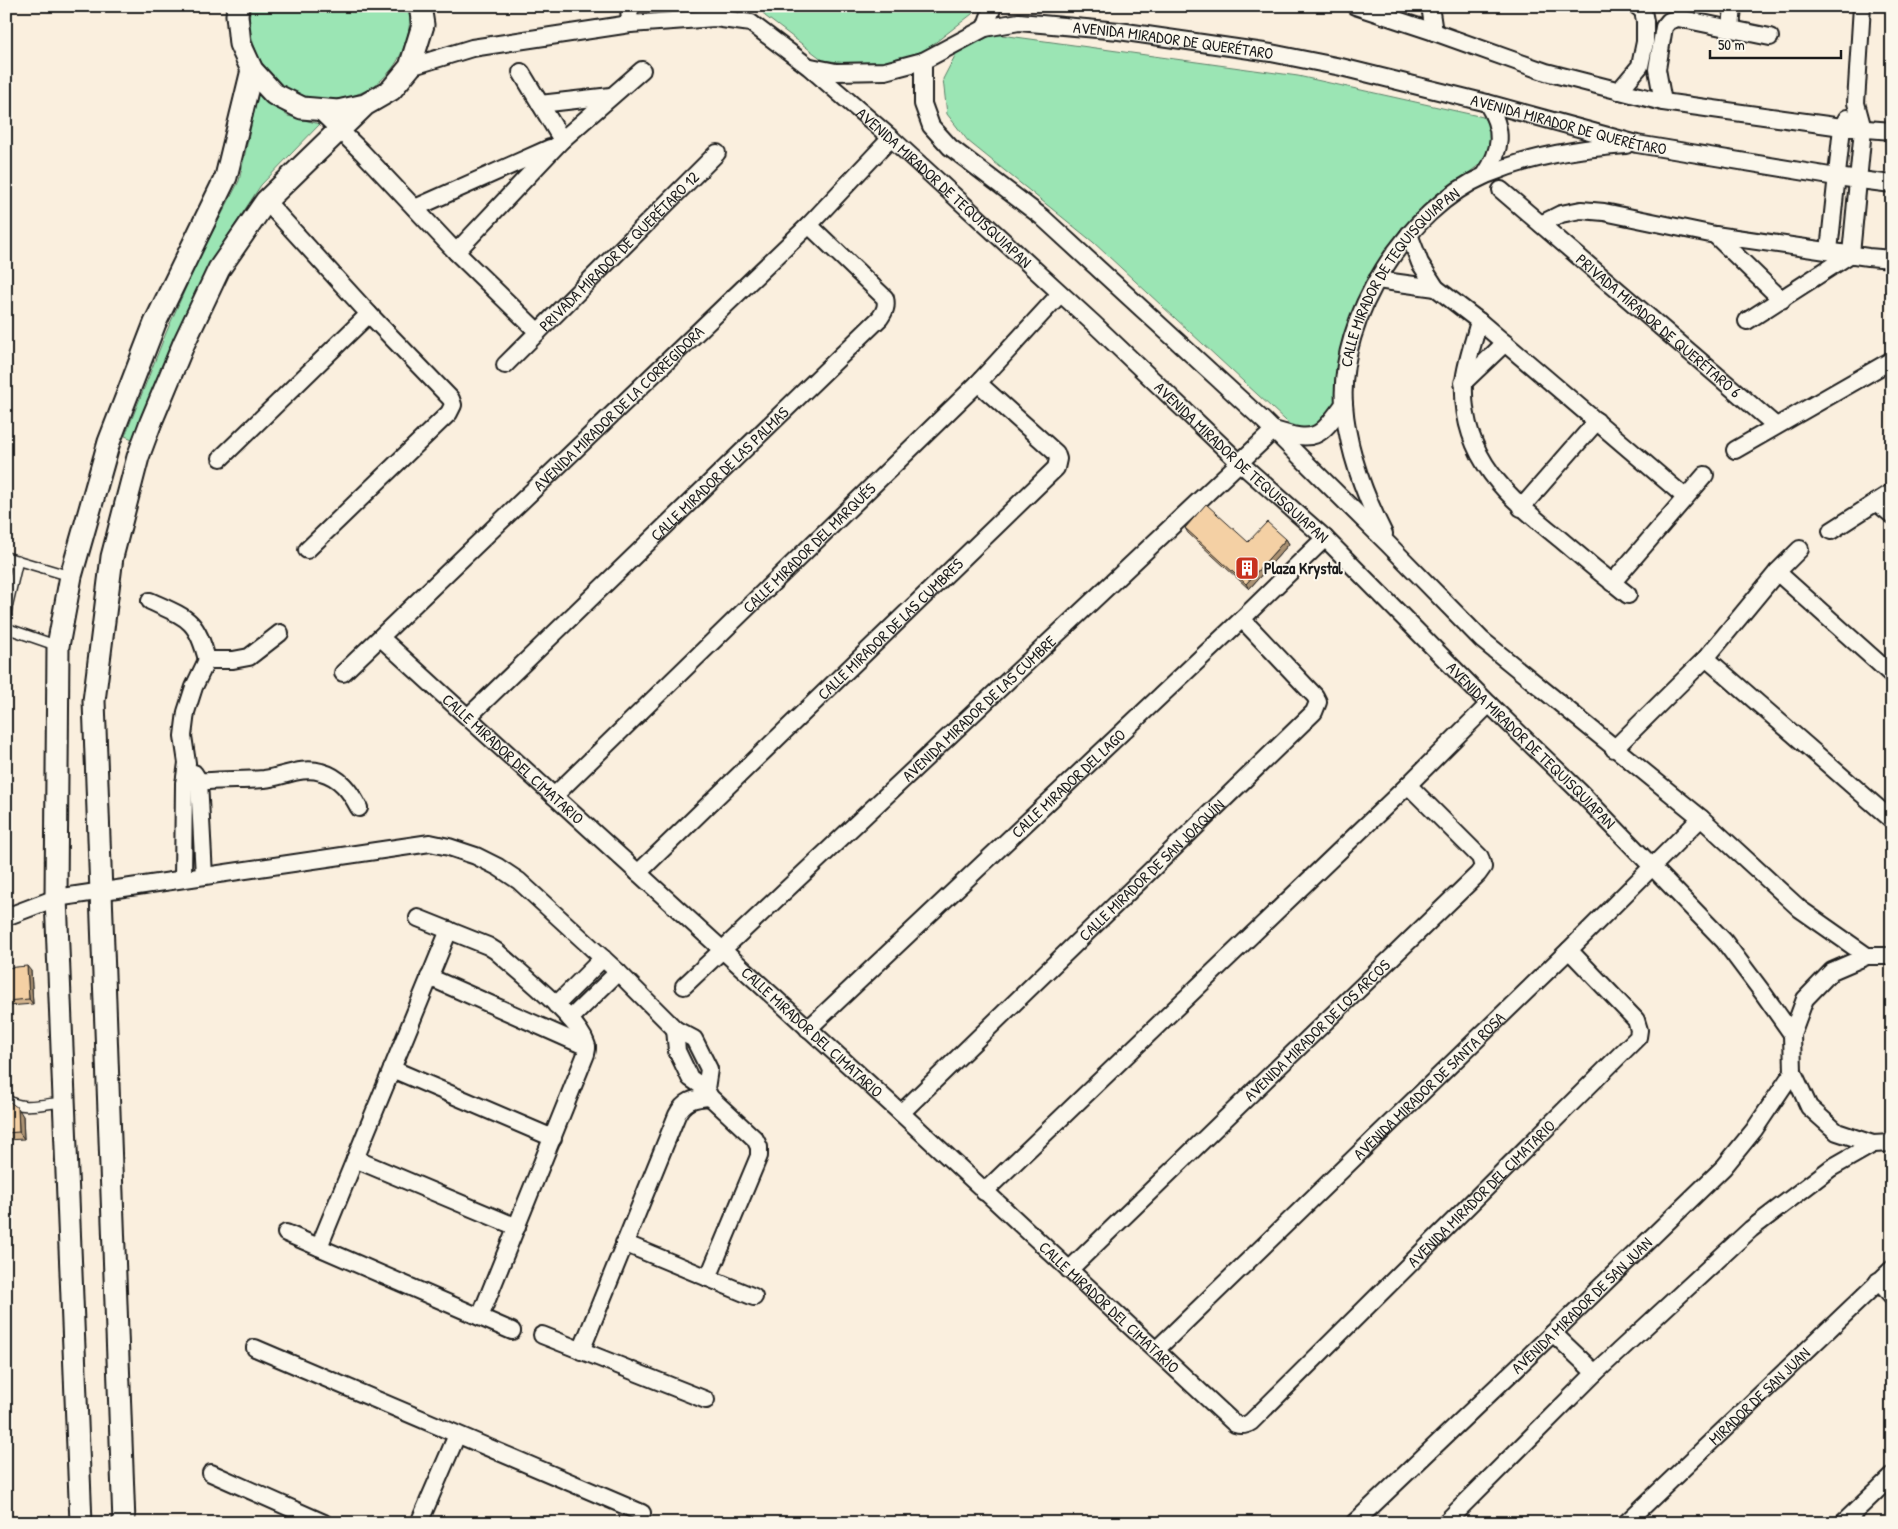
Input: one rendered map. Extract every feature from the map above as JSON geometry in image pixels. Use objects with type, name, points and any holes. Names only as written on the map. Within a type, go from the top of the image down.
[{"type":"street","points":[[238,6],[240,44],[252,70],[274,94],[302,108],[338,111],[365,105]]},
{"type":"street","points":[[124,1523],[94,701],[112,557],[138,457],[151,422],[219,269],[266,201],[365,105],[391,90],[410,67],[424,25],[420,6]]},
{"type":"street","points":[[629,6],[630,24]]},
{"type":"street","points":[[748,6],[751,23]]},
{"type":"street","points":[[985,28],[993,6]]},
{"type":"street","points":[[1355,6],[1395,12],[1434,32],[1546,72],[1663,102],[1842,127],[1892,131]]},
{"type":"street","points":[[1430,6],[1434,32]]},
{"type":"street","points":[[1619,91],[1640,66],[1645,42],[1646,21],[1643,11],[1637,6]]},
{"type":"street","points":[[1731,29],[1733,6]]},
{"type":"street","points":[[1851,254],[1864,129],[1856,103],[1862,6]]},
{"type":"street","name":"AVENIDA MIRADOR DE QUERÉTARO","points":[[410,67],[472,48],[630,24],[715,18],[751,23],[809,67],[836,72],[885,71],[923,62],[985,28],[1019,22],[1119,31],[1271,53],[1341,67],[1487,103],[1637,144],[1836,177],[1892,184]]},
{"type":"street","points":[[1663,102],[1657,69],[1664,28],[1669,21],[1678,18],[1770,37]]},
{"type":"street","points":[[923,62],[923,104],[932,126],[950,147],[1042,217],[1274,430],[1482,640],[1701,818],[1800,909],[1867,956]]},
{"type":"street","points":[[1640,66],[1657,69]]},
{"type":"street","name":"AVENIDA MIRADOR DE TEQUISQUIAPAN","points":[[809,67],[891,138],[1240,462],[1325,538],[1490,704],[1582,793],[1653,869],[1724,940],[1792,1034]]},
{"type":"street","points":[[82,1523],[56,898],[58,646],[70,576],[109,442],[155,323],[226,177],[252,70]]},
{"type":"street","points":[[456,252],[559,142],[642,70]]},
{"type":"street","points":[[521,72],[559,142]]},
{"type":"street","points":[[540,104],[611,96]]},
{"type":"street","points":[[1485,176],[1494,162],[1499,148],[1499,132],[1495,116],[1487,103]]},
{"type":"street","points":[[1829,251],[1842,127],[1856,103]]},
{"type":"street","name":"PRIVADA MIRADOR DE QUERÉTARO 12","points":[[319,110],[456,252],[538,332],[717,153]]},
{"type":"street","name":"AVENIDA MIRADOR DE LA CORREGIDORA","points":[[343,674],[809,225],[891,138]]},
{"type":"street","points":[[415,208],[559,142]]},
{"type":"street","name":"CALLE MIRADOR DE TEQUISQUIAPAN","points":[[1389,545],[1373,511],[1360,476],[1350,440],[1344,404],[1346,371],[1353,340],[1363,309],[1386,264],[1409,234],[1432,211],[1457,192],[1485,176],[1544,157],[1583,150],[1637,144]]},
{"type":"street","name":"PRIVADA MIRADOR DE QUERÉTARO 6","points":[[1501,190],[1776,426]]},
{"type":"street","points":[[266,201],[369,314],[451,399],[453,406],[449,413],[307,550]]},
{"type":"street","points":[[1541,224],[1560,214],[1581,210],[1604,212],[1715,235],[1892,259]]},
{"type":"street","name":"CALLE MIRADOR DE LAS PALMAS","points":[[468,717],[885,312],[887,304],[885,298],[809,225]]},
{"type":"street","points":[[1409,234],[1420,263],[1436,288],[1480,321],[1685,497]]},
{"type":"street","points":[[1715,235],[1782,300]]},
{"type":"street","points":[[1747,321],[1851,254]]},
{"type":"street","points":[[1377,280],[1436,288]]},
{"type":"street","name":"CALLE MIRADOR DEL MARQUÉS","points":[[554,796],[978,383],[1060,294]]},
{"type":"street","points":[[221,458],[369,314]]},
{"type":"street","points":[[1480,321],[1464,383],[1468,424],[1478,452],[1493,478],[1521,508],[1628,595]]},
{"type":"street","points":[[505,365],[538,332]]},
{"type":"street","points":[[1464,383],[1505,343]]},
{"type":"street","points":[[1735,450],[1892,360]]},
{"type":"street","name":"CALLE MIRADOR DE LAS CUMBRES","points":[[638,873],[1056,468],[1058,459],[1056,453],[978,383]]},
{"type":"street","points":[[1274,430],[1302,438],[1311,437],[1329,425],[1344,404]]},
{"type":"street","points":[[1521,508],[1597,421]]},
{"type":"street","name":"AVENIDA MIRADOR DE LAS CUMBRE","points":[[684,986],[1274,430]]},
{"type":"street","points":[[109,442],[138,457]]},
{"type":"street","points":[[1612,583],[1705,475]]},
{"type":"street","points":[[1831,531],[1892,492]]},
{"type":"street","points":[[1876,502],[1892,515]]},
{"type":"street","name":"CALLE MIRADOR DEL LAGO","points":[[808,1029],[1242,620],[1325,538]]},
{"type":"street","points":[[1614,749],[1706,658],[1777,572],[1800,549]]},
{"type":"street","points":[[1777,572],[1892,675]]},
{"type":"street","points":[[150,601],[189,621],[202,640],[207,660],[194,687],[186,712],[183,736],[204,876]]},
{"type":"street","name":"CALLE MIRADOR DE SAN JOAQUÍN","points":[[901,1113],[1314,712],[1318,702],[1314,696],[1242,620]]},
{"type":"street","points":[[207,660],[249,658],[280,633]]},
{"type":"street","name":"CALLE MIRADOR DEL CIMATARIO","points":[[381,638],[901,1113],[1234,1424],[1242,1426]]},
{"type":"street","points":[[1706,658],[1892,820]]},
{"type":"street","points":[[984,1192],[1490,704]]},
{"type":"street","points":[[191,782],[262,779],[311,769],[324,772],[337,780],[350,791],[359,808]]},
{"type":"street","points":[[183,879],[191,782]]},
{"type":"street","name":"AVENIDA MIRADOR DE LOS ARCOS","points":[[1069,1270],[1478,874],[1483,866],[1480,857],[1408,785]]},
{"type":"street","name":"AVENIDA MIRADOR DE SANTA ROSA","points":[[1156,1350],[1653,869],[1701,818]]},
{"type":"street","points":[[6,917],[56,898],[430,843],[449,847],[476,856],[498,867],[519,881],[618,972],[675,1029],[694,1040],[709,1069],[708,1093]]},
{"type":"street","points":[[418,918],[496,951],[570,1019],[586,1042],[587,1047],[586,1054],[553,1138],[480,1316]]},
{"type":"street","points":[[319,1247],[449,930]]},
{"type":"street","name":"AVENIDA MIRADOR DEL CIMATARIO","points":[[1242,1426],[1251,1422],[1638,1037],[1639,1030],[1636,1020],[1569,950]]},
{"type":"street","points":[[1892,956],[1867,956],[1832,971],[1805,998],[1792,1034],[1793,1072],[1809,1107],[1837,1132],[1873,1144],[1892,1143]]},
{"type":"street","points":[[556,1005],[603,958]]},
{"type":"street","points":[[570,1019],[618,972]]},
{"type":"street","points":[[430,977],[587,1047]]},
{"type":"street","points":[[675,1029],[677,1051],[690,1078],[755,1139],[759,1147],[759,1156],[708,1278]]},
{"type":"street","points":[[392,1068],[553,1138]]},
{"type":"street","name":"AVENIDA MIRADOR DE SAN JUAN","points":[[1354,1523],[1724,1167],[1754,1130],[1793,1072]]},
{"type":"street","points":[[581,1350],[682,1105],[708,1093]]},
{"type":"street","points":[[1445,1523],[1595,1373],[1751,1229],[1831,1168],[1873,1144]]},
{"type":"street","points":[[355,1159],[517,1227]]},
{"type":"street","points":[[286,1233],[512,1331]]},
{"type":"street","points":[[624,1243],[754,1297]]},
{"type":"street","name":"MIRADOR DE SAN JUAN","points":[[1626,1523],[1892,1269]]},
{"type":"street","points":[[1878,1281],[1892,1296]]},
{"type":"street","points":[[1553,1333],[1595,1373]]},
{"type":"street","points":[[542,1335],[706,1400]]},
{"type":"street","points":[[255,1348],[642,1513]]},
{"type":"street","points":[[419,1523],[457,1435]]},
{"type":"street","points":[[211,1473],[324,1523]]},
{"type":"street","points":[[1843,1523],[1892,1476]]},
{"type":"lane","points":[[6,557],[70,576]]},
{"type":"lane","points":[[6,612],[18,560]]},
{"type":"lane","points":[[6,628],[58,646]]},
{"type":"lane","points":[[6,1098],[10,1103],[23,1106],[64,1102]]},
{"type":"green space","points":[[251,6],[408,6],[409,31],[401,54],[388,74],[370,88],[349,97],[327,99],[306,96],[286,87],[269,72],[256,51],[250,29]]},
{"type":"green space","points":[[760,6],[977,6],[972,14],[923,52],[876,67],[823,60],[765,16]]},
{"type":"green space","points":[[994,34],[1298,76],[1483,117],[1495,134],[1491,156],[1451,186],[1400,230],[1350,317],[1336,413],[1327,425],[1299,433],[1093,242],[968,141],[947,114],[943,79],[958,50]]},
{"type":"green space","points":[[258,94],[288,116],[320,124],[261,185],[208,266],[176,337],[135,440],[125,436],[166,333],[197,262],[239,181]]},
{"type":"building","name":"Plaza Krystal","points":[[1206,504],[1248,542],[1267,522],[1286,539],[1246,584],[1185,528]]},
{"type":"building","points":[[27,966],[29,999],[6,1001],[6,968]]},
{"type":"building","points":[[6,1099],[18,1108],[19,1132],[6,1133]]},
{"type":"place","name":"Plaza Krystal","points":[[1247,568]]}]
